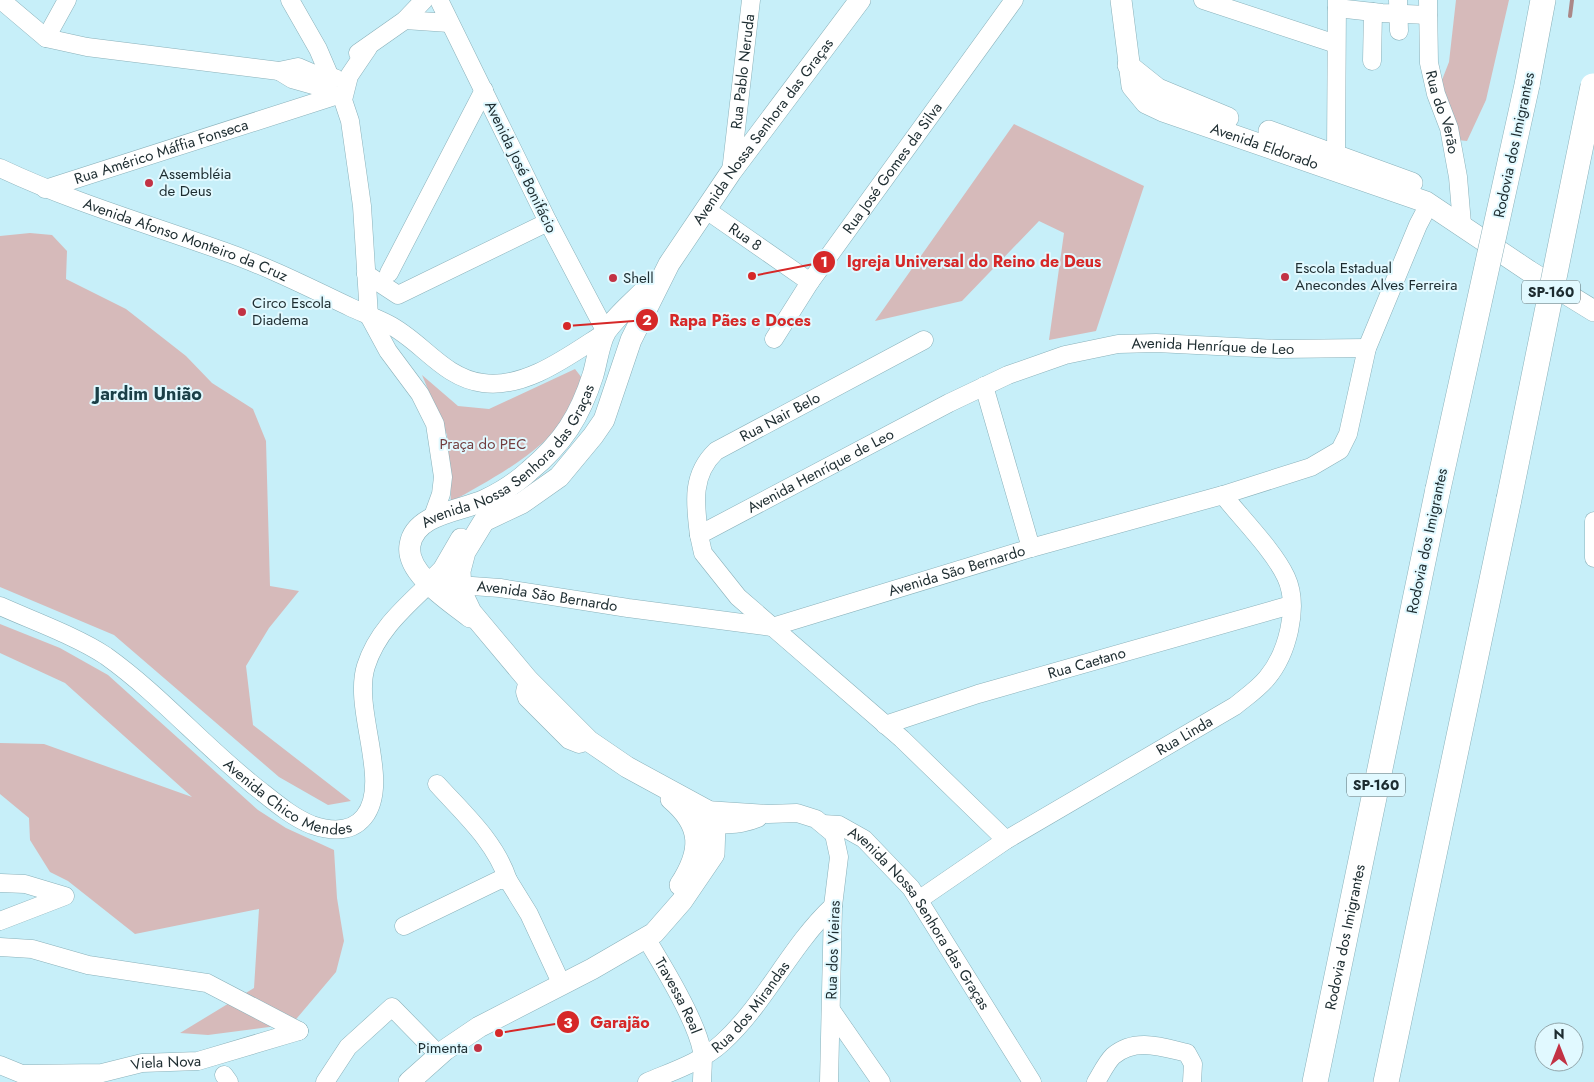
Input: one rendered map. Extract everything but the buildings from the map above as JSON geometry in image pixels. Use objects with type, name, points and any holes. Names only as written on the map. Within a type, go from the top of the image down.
[{"type":"highway","name":"Rodovia dos Imigrantes","points":[[1315,1082],[1438,489],[1527,85],[1543,0]]},
{"type":"highway","name":"SP-160","points":[[1386,1082],[1509,499],[1594,83]]},
{"type":"main road","name":"Avenida Nossa Senhora das Graças","points":[[702,821],[655,782],[627,767],[589,741],[528,680],[471,612],[460,584],[460,571],[465,552],[484,521],[522,503],[559,477],[593,436],[607,409],[631,340],[669,264],[731,172],[860,0]]},
{"type":"main road","name":"Avenida Eldorado","points":[[1121,0],[1132,86],[1137,96],[1146,103],[1162,111],[1218,122],[1334,161],[1428,203],[1462,224],[1529,272],[1594,311]]},
{"type":"main road","name":"Avenida Nossa Senhora das Graças","points":[[487,632],[417,571],[409,553],[410,542],[414,533],[432,518],[484,501],[512,485],[549,453],[571,427],[578,414],[586,397],[606,332],[669,264]]},
{"type":"main road","points":[[606,332],[612,355],[607,409]]},
{"type":"main road","points":[[430,583],[443,570],[466,531],[484,521]]},
{"type":"main road","points":[[409,1082],[439,1055],[479,1027],[562,985],[654,933],[682,902],[706,867],[715,848],[702,821]]},
{"type":"street","points":[[1,0],[46,38],[87,47],[279,71],[298,67],[332,87]]},
{"type":"street","points":[[46,38],[67,0]]},
{"type":"street","points":[[290,0],[318,49],[332,87],[350,121],[362,206],[369,316],[388,351],[428,409],[439,442],[443,477],[441,494],[432,518]]},
{"type":"street","points":[[332,87],[345,60],[368,48],[405,20],[424,0]]},
{"type":"street","name":"Avenida José Bonifácio","points":[[439,0],[548,222],[606,332]]},
{"type":"street","name":"Rua Pablo Neruda","points":[[731,172],[751,0]]},
{"type":"street","name":"Rua José Gomes da Silva","points":[[774,339],[810,282],[1014,0]]},
{"type":"street","points":[[1203,0],[1336,44]]},
{"type":"street","points":[[1334,161],[1337,4],[1398,15],[1428,8]]},
{"type":"street","name":"Rua do Verão","points":[[1428,8],[1428,55],[1431,76],[1449,128],[1458,177],[1462,224]]},
{"type":"street","points":[[1372,61],[1373,12]]},
{"type":"street","points":[[405,20],[449,23]]},
{"type":"street","points":[[279,71],[302,83],[332,87]]},
{"type":"street","points":[[279,115],[302,83]]},
{"type":"street","name":"Rua Américo Máffia Fonseca","points":[[45,189],[279,115],[332,87]]},
{"type":"street","points":[[389,273],[484,90]]},
{"type":"street","name":"Avenida Afonso Monteiro da Cruz","points":[[0,168],[45,189],[224,251],[266,268],[388,324],[417,342],[449,371],[466,380],[484,384],[503,383],[529,376],[606,332]]},
{"type":"street","name":"Avenida São Bernardo","points":[[430,583],[460,584],[772,627],[1031,548],[1223,495],[1311,467],[1340,450],[1348,434],[1367,348],[1428,203]]},
{"type":"street","name":"Rua 8","points":[[705,209],[810,282]]},
{"type":"street","points":[[388,324],[390,311],[398,295],[548,222]]},
{"type":"street","points":[[366,278],[398,295]]},
{"type":"street","points":[[335,300],[350,295],[366,278]]},
{"type":"street","name":"Rua Nair Belo","points":[[699,535],[695,494],[697,482],[706,461],[716,451],[924,340]]},
{"type":"street","name":"Avenida Henríque de Leo","points":[[699,535],[984,386],[1035,364],[1065,355],[1118,344],[1156,343],[1286,349],[1367,348]]},
{"type":"street","points":[[405,376],[407,358],[417,352],[426,352]]},
{"type":"street","points":[[984,386],[1031,548]]},
{"type":"street","name":"Rua Linda","points":[[920,899],[1006,840],[1235,706],[1256,689],[1274,669],[1282,649],[1292,606],[1287,579],[1280,567],[1223,495]]},
{"type":"street","points":[[1594,521],[1594,558]]},
{"type":"street","points":[[699,535],[703,553],[738,597],[884,725],[1006,840]]},
{"type":"street","name":"Avenida Chico Mendes","points":[[0,606],[105,655],[129,674],[247,781],[284,809],[310,824],[329,830],[346,829],[358,823],[368,811],[374,799],[375,781],[364,695],[366,667],[375,645],[394,617],[430,583]]},
{"type":"street","name":"Rua Caetano","points":[[884,725],[978,694],[1292,606]]},
{"type":"street","points":[[437,784],[493,846],[502,860],[508,880],[529,914],[562,985]]},
{"type":"street","name":"Avenida Nossa Senhora das Graças","points":[[702,821],[733,826],[768,814],[797,813],[810,816],[823,824],[839,825],[864,840],[884,858],[920,899],[1032,1082]]},
{"type":"street","name":"Rua dos Vieiras","points":[[823,824],[834,834],[838,850],[834,906],[829,1082]]},
{"type":"street","points":[[404,926],[499,880],[508,880]]},
{"type":"street","points":[[0,920],[66,896],[25,884],[1,883]]},
{"type":"street","name":"Rua dos Mirandas","points":[[648,1082],[703,1057],[722,1043],[738,1025],[810,929],[834,906]]},
{"type":"street","name":"Travessa Real","points":[[646,938],[665,969],[696,1034],[703,1057],[702,1082]]},
{"type":"street","name":"Viela Nova","points":[[0,947],[32,949],[88,965],[208,982],[299,1031],[198,1060],[142,1063],[102,1073],[22,1074],[0,1065]]},
{"type":"street","points":[[325,1082],[348,1047],[392,1007],[439,1055]]},
{"type":"street","points":[[831,1010],[881,1082]]},
{"type":"street","points":[[1096,1082],[1113,1057],[1130,1046],[1155,1045],[1187,1053],[1193,1064],[1192,1082]]},
{"type":"green space","points":[[1456,0],[1509,0],[1486,100],[1467,141],[1457,140],[1440,85],[1449,62]]},
{"type":"green space","points":[[1014,124],[1144,186],[1096,331],[1049,340],[1064,233],[1039,221],[962,301],[875,321]]},
{"type":"green space","points":[[30,233],[52,235],[67,251],[66,279],[126,309],[186,356],[212,383],[253,409],[266,441],[270,586],[299,591],[269,628],[246,666],[253,725],[351,801],[328,805],[279,777],[114,635],[0,587],[0,236]]},
{"type":"green space","name":"Praça do PEC","points":[[575,369],[582,378],[575,400],[560,425],[547,439],[516,463],[451,502],[447,435],[422,375],[458,406],[489,409]]},
{"type":"green space","points":[[0,624],[60,648],[108,675],[258,810],[286,828],[334,850],[337,898],[344,941],[336,972],[292,1024],[208,1035],[180,1033],[254,988],[259,909],[135,934],[68,881],[50,872],[30,840],[29,818],[0,794],[0,743],[44,744],[192,797],[65,683],[0,653]]},
{"type":"waterway","points":[[1570,16],[1572,0]]},
{"type":"place","name":"Assembléia de Deus","points":[[149,183]]},
{"type":"place","name":"Igreja Universal do Reino de Deus","points":[[752,276]]},
{"type":"place","name":"Escola Estadual Anecondes Alves Ferreira","points":[[1285,277]]},
{"type":"place","name":"Shell","points":[[613,278]]},
{"type":"place","name":"Circo Escola Diadema","points":[[242,312]]},
{"type":"place","name":"Rapa Pães e Doces","points":[[567,326]]},
{"type":"place","name":"Garajão","points":[[499,1033]]},
{"type":"place","name":"Pimenta","points":[[478,1048]]},
{"type":"district","name":"Jardim União","points":[[148,394]]}]
